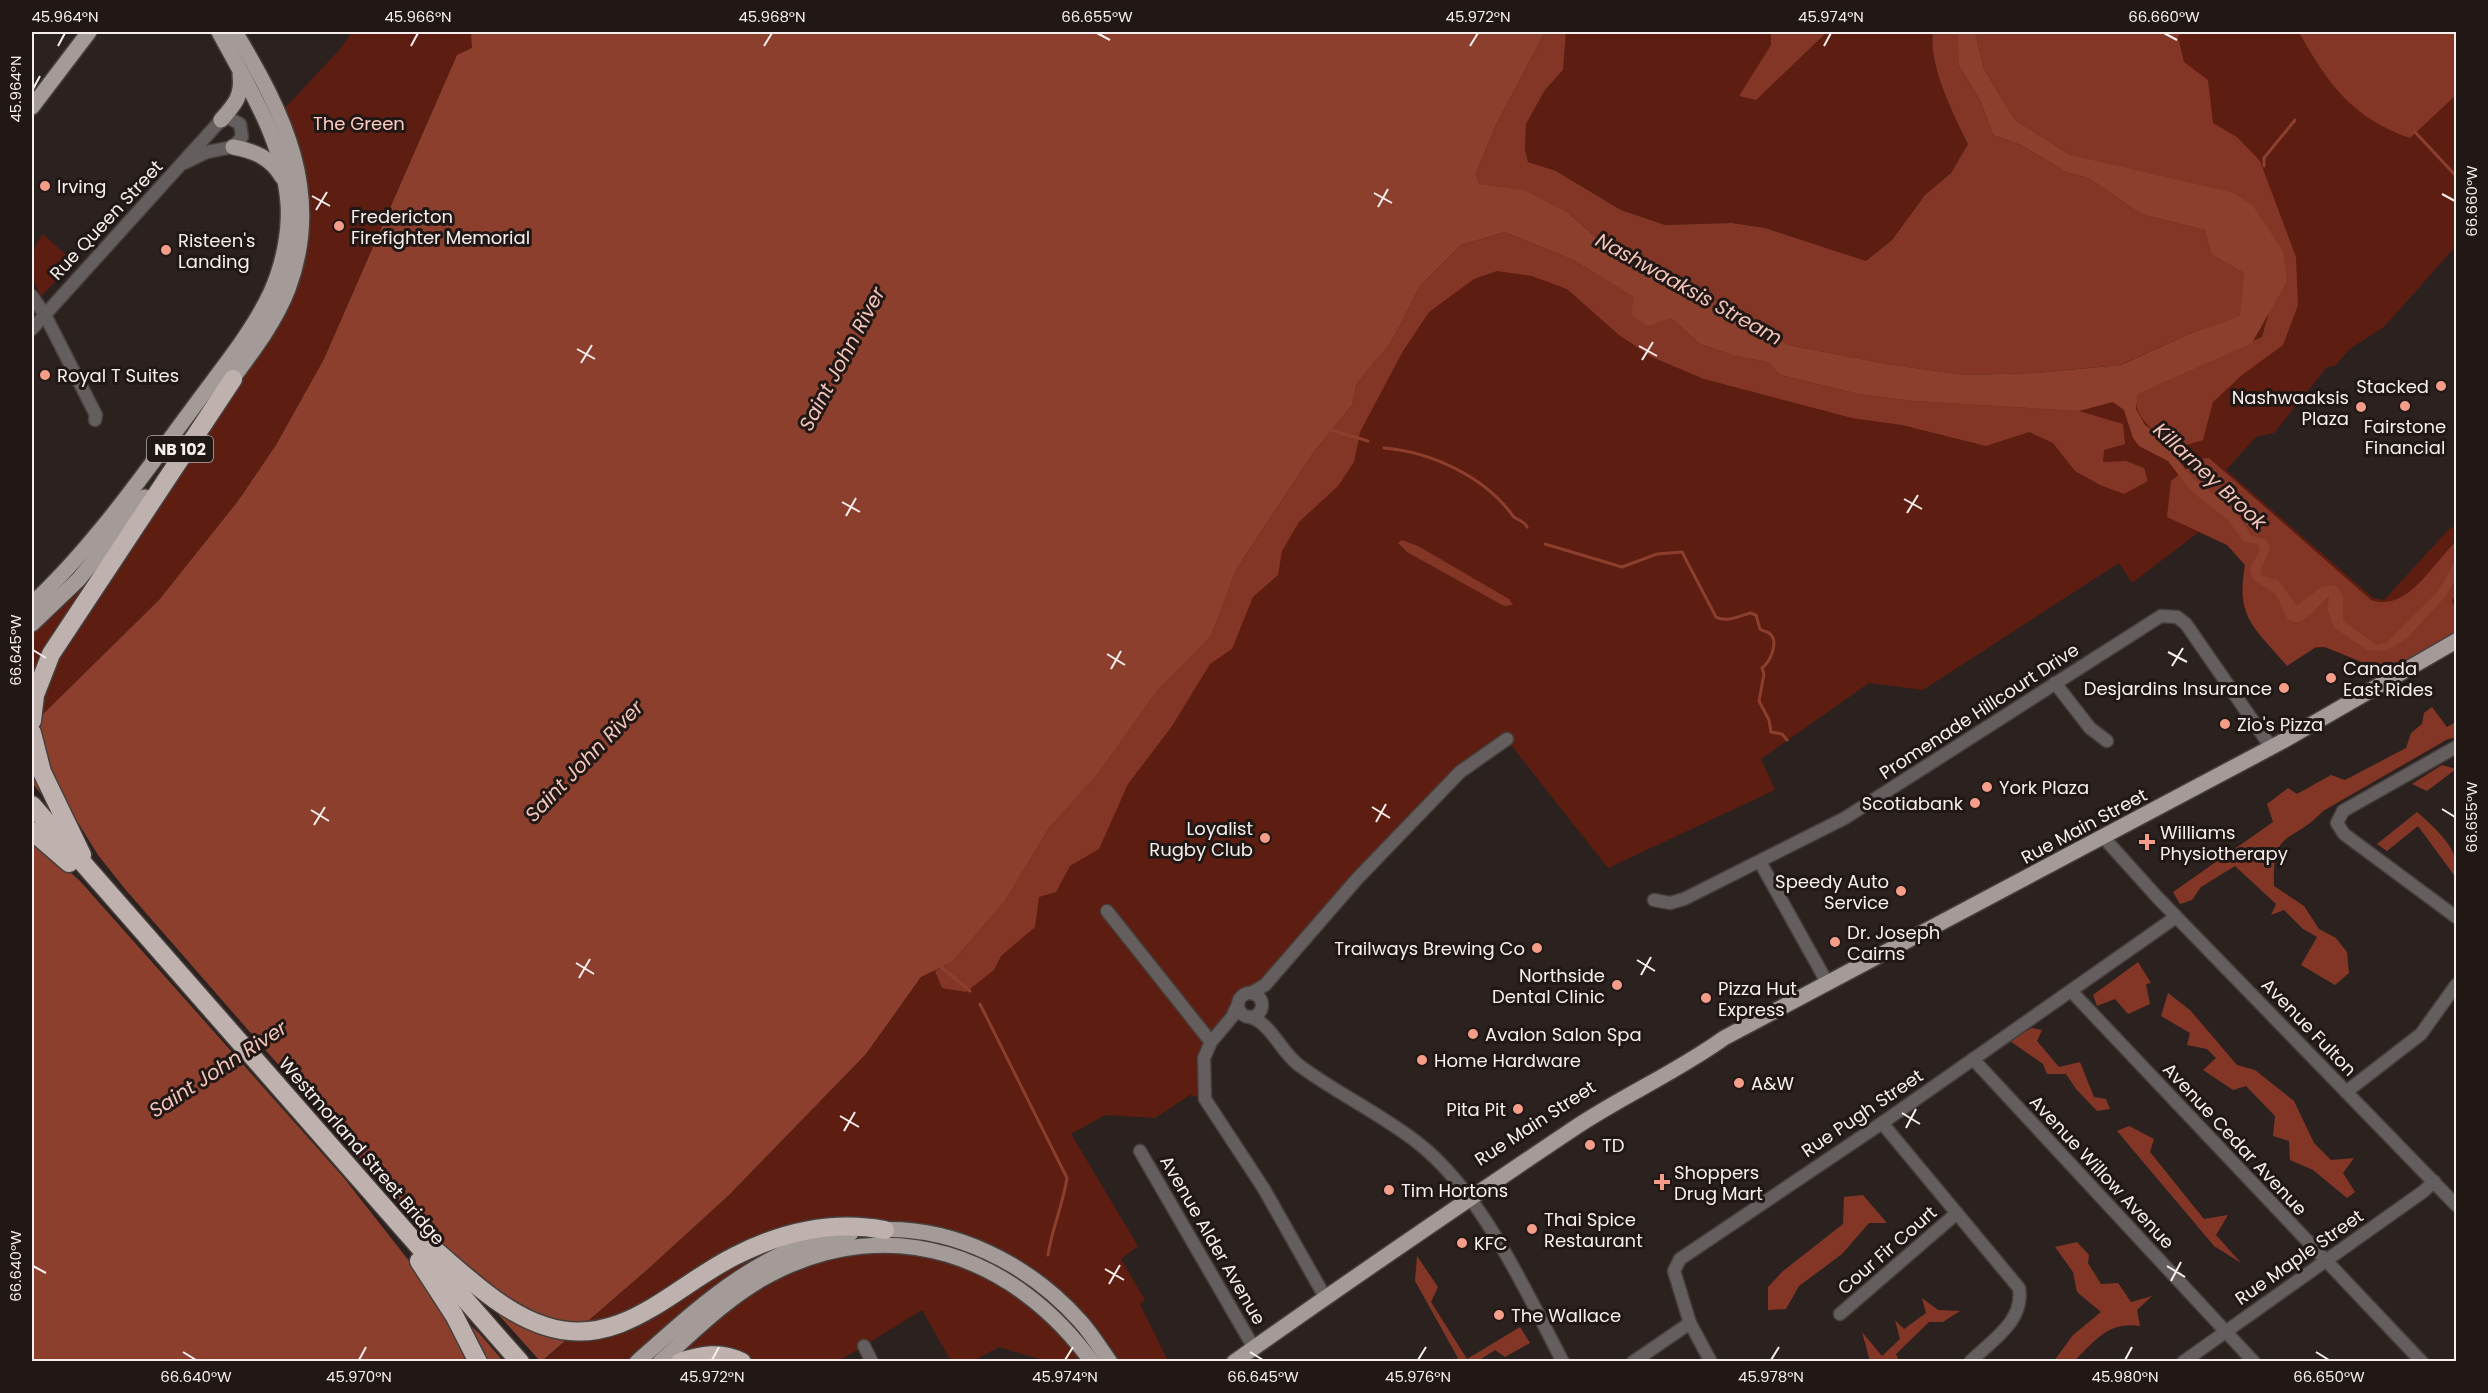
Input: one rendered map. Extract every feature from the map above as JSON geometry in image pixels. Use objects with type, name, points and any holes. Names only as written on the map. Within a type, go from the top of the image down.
[{"type":"highway","points":[[32,721],[35,695],[42,673],[72,622],[233,379]]},
{"type":"highway","points":[[32,733],[42,772],[89,870]]},
{"type":"highway","name":"Westmorland Street Bridge","points":[[32,805],[520,1362]]},
{"type":"highway","points":[[32,831],[80,873],[106,890]]},
{"type":"highway","points":[[383,1207],[504,1305],[545,1326],[580,1332],[599,1330],[641,1315],[715,1266],[768,1241],[810,1229],[846,1224],[885,1230]]},
{"type":"highway","points":[[383,1207],[454,1315],[478,1362]]},
{"type":"highway","points":[[680,1362],[699,1355],[718,1354],[742,1362]]},
{"type":"main road","points":[[32,107],[89,32]]},
{"type":"main road","name":"NB 102","points":[[32,604],[100,532],[227,361],[263,309],[279,269],[286,238],[288,204],[279,154],[266,120],[219,32]]},
{"type":"main road","name":"NB 102","points":[[32,624],[79,579],[107,547],[233,379],[272,321],[288,289],[298,254],[302,212],[293,147],[255,65],[235,32]]},
{"type":"main road","points":[[221,120],[239,98],[242,89],[239,69]]},
{"type":"main road","points":[[233,147],[252,150],[266,158],[285,182]]},
{"type":"main road","name":"Rue Main Street","points":[[1234,1362],[1378,1260],[1413,1239],[1567,1122],[1702,1044],[1724,1038],[2104,838],[2371,692],[2457,641]]},
{"type":"main road","points":[[637,1362],[723,1287],[767,1259],[795,1246],[838,1235],[885,1230],[913,1232],[949,1239],[989,1253],[1011,1264],[1054,1296],[1081,1322],[1110,1362]]},
{"type":"main road","points":[[660,1362],[725,1305],[768,1275],[800,1261],[833,1251],[879,1245],[932,1250],[962,1258],[1001,1276],[1041,1304],[1092,1362]]},
{"type":"street","points":[[221,120],[230,118],[240,124],[242,137],[233,147]]},
{"type":"street","name":"Rue Queen Street","points":[[32,328],[221,120]]},
{"type":"street","name":"Rue Queen Street","points":[[184,163],[207,152],[233,147]]},
{"type":"street","points":[[32,296],[45,315],[96,415],[95,420]]},
{"type":"street","name":"Promenade Hillcourt Drive","points":[[1654,900],[1670,903],[1684,899],[1845,818],[2161,616],[2177,617],[2186,624],[2271,747]]},
{"type":"street","points":[[2055,683],[2090,728],[2107,741]]},
{"type":"street","points":[[1242,1017],[1238,1004],[1244,995],[1265,985],[1357,879],[1460,772],[1507,740]]},
{"type":"street","points":[[2457,747],[2343,810],[2337,823],[2344,834],[2457,916]]},
{"type":"street","name":"Avenue Fulton","points":[[2104,838],[2176,917],[2457,1205]]},
{"type":"street","points":[[1760,862],[1828,984]]},
{"type":"street","points":[[1107,911],[1211,1042]]},
{"type":"street","name":"Rue Pugh Street","points":[[1711,1362],[1690,1323],[1675,1275],[1677,1261],[1882,1123],[2176,917]]},
{"type":"street","points":[[1265,985],[1261,1006],[1256,1015],[1242,1017],[1211,1042],[1204,1058],[1202,1078],[1205,1099],[1264,1189],[1325,1297]]},
{"type":"street","points":[[2346,1092],[2421,1034],[2457,985]]},
{"type":"street","name":"Avenue Cedar Avenue","points":[[2072,992],[2422,1362]]},
{"type":"street","points":[[1251,993],[1257,996],[1264,1025],[1292,1060],[1419,1144],[1468,1196],[1491,1230],[1563,1362]]},
{"type":"street","points":[[1242,1017],[1264,1025]]},
{"type":"street","name":"Avenue Willow Avenue","points":[[1973,1059],[2254,1362]]},
{"type":"street","points":[[1882,1123],[2019,1288],[2021,1300],[2019,1312],[2011,1323],[1970,1362]]},
{"type":"street","name":"Avenue Alder Avenue","points":[[1140,1150],[1254,1348]]},
{"type":"street","name":"Rue Maple Street","points":[[2183,1362],[2434,1182]]},
{"type":"street","name":"Cour Fir Court","points":[[1840,1314],[1957,1213]]},
{"type":"street","points":[[1633,1362],[1690,1323]]},
{"type":"street","points":[[864,1346],[872,1362]]},
{"type":"green space","name":"The Green","points":[[352,32],[491,32],[482,48],[457,55],[324,359],[276,445],[238,501],[159,600],[32,725],[49,674],[285,312],[303,258],[308,210],[307,186],[302,162],[285,108],[341,48]]},
{"type":"green space","points":[[1566,32],[1771,32],[1771,45],[1757,71],[1755,100],[1827,32],[1933,32],[1932,45],[1938,74],[1968,144],[1951,173],[1925,195],[1892,240],[1866,261],[1765,228],[1732,223],[1665,225],[1621,210],[1556,171],[1528,162],[1525,150],[1526,124],[1545,90],[1563,70]]},
{"type":"green space","points":[[1975,32],[2456,32],[2456,246],[2384,327],[2351,348],[2335,366],[2327,367],[2274,433],[2256,437],[2226,470],[2373,598],[2384,600],[2449,529],[2456,525],[2456,641],[2375,690],[2369,665],[2325,647],[2315,648],[2264,640],[2250,620],[2244,605],[2242,589],[2245,565],[2227,545],[2199,532],[2132,583],[2119,563],[1923,690],[1869,683],[1761,759],[1775,790],[1608,868],[1507,740],[1460,772],[1265,985],[1241,997],[1211,1042],[1205,1099],[1190,1095],[1155,1118],[1105,1115],[1071,1134],[1138,1246],[1121,1259],[1145,1300],[1140,1304],[1168,1361],[1046,1361],[999,1347],[973,1361],[951,1361],[922,1310],[839,1361],[542,1362],[729,1195],[866,1054],[921,977],[952,962],[1005,901],[1049,828],[1097,775],[1461,245],[2079,411],[2123,399]]},
{"type":"green space","points":[[43,234],[74,262],[41,296],[31,272],[31,257]]},
{"type":"green space","points":[[114,548],[32,682],[32,633]]},
{"type":"shaded area","points":[[1545,32],[1566,32],[1563,70],[1545,90],[1526,124],[1525,150],[1528,162],[1556,171],[1621,210],[1665,225],[1732,223],[1765,228],[1866,261],[1892,240],[1925,195],[1951,173],[1968,144],[1943,89],[1932,45],[1933,32],[1959,34],[1959,66],[1981,102],[1993,135],[2021,145],[2068,173],[2089,178],[2141,214],[2205,230],[2211,254],[2244,273],[2241,316],[2187,335],[2120,365],[2036,373],[1965,375],[1886,364],[1788,345],[1735,306],[1686,291],[1638,259],[1618,256],[1568,213],[1479,184],[1476,173],[1496,125]]},
{"type":"shaded area","points":[[1771,32],[1827,32],[1756,100],[1739,96],[1771,45]]},
{"type":"shaded area","points":[[1975,32],[2182,32],[2178,37],[2184,62],[2208,80],[2213,123],[2237,137],[2260,161],[2296,257],[2298,305],[2283,345],[2242,375],[2213,402],[2203,440],[2183,446],[2169,446],[2146,423],[2138,411],[2136,394],[2262,337],[2278,281],[2265,240],[2070,155],[2015,120],[1984,69]]},
{"type":"shaded area","points":[[2299,32],[2456,32],[2456,95],[2410,138],[2390,130],[2357,110],[2331,83]]},
{"type":"shaded area","points":[[1505,232],[1575,261],[1635,297],[1631,315],[1671,318],[1700,344],[1735,356],[1768,362],[1780,375],[1859,394],[1913,401],[2079,411],[2123,424],[2125,444],[2104,450],[2103,462],[2126,461],[2144,468],[2148,481],[2124,494],[2100,485],[2075,471],[2053,443],[2029,432],[1986,446],[1902,425],[1852,418],[1704,379],[1652,357],[1619,335],[1567,289],[1532,276],[1497,271],[1474,279],[1429,312],[1403,351],[1360,432],[1354,462],[1338,486],[1299,522],[1282,551],[1278,575],[1253,597],[1232,649],[1210,664],[1172,726],[1128,784],[1099,849],[1070,866],[1056,892],[1039,897],[1035,927],[1001,956],[994,970],[966,992],[942,988],[935,971],[952,962],[1005,901],[1049,828],[1097,775],[1156,692],[1211,636],[1236,570],[1313,453],[1352,405],[1357,383],[1390,344],[1420,286],[1461,245]]},
{"type":"shaded area","points":[[2209,458],[2371,600],[2384,602],[2408,593],[2456,542],[2456,592],[2452,601],[2456,611],[2456,632],[2397,667],[2371,677],[2369,665],[2325,647],[2316,647],[2287,666],[2250,621],[2243,598],[2245,565],[2227,545],[2167,517],[2171,481],[2198,459]]},
{"type":"shaded area","points":[[1402,540],[1418,546],[1509,599],[1513,605],[1504,606],[1407,552],[1398,543]]},
{"type":"shaded area","points":[[2432,707],[2447,727],[2456,722],[2456,738],[2448,739],[2323,811],[2285,840],[2276,854],[2274,886],[2304,906],[2319,929],[2336,938],[2347,952],[2349,973],[2335,985],[2301,965],[2317,937],[2303,929],[2284,910],[2271,915],[2276,904],[2235,866],[2201,887],[2192,900],[2180,904],[2173,892],[2273,822],[2267,804],[2288,788],[2297,794],[2331,775],[2345,780],[2406,748],[2411,733],[2422,724],[2424,713]]},
{"type":"shaded area","points":[[2442,765],[2456,769],[2427,791],[2412,784]]},
{"type":"shaded area","points":[[2417,812],[2438,832],[2451,849],[2455,858],[2454,875],[2418,826],[2387,851],[2377,844]]},
{"type":"shaded area","points":[[2138,962],[2151,983],[2146,984],[2150,1004],[2128,1014],[2115,999],[2097,1006],[2093,995]]},
{"type":"shaded area","points":[[2168,993],[2190,1010],[2237,1065],[2255,1070],[2294,1101],[2314,1143],[2331,1160],[2354,1158],[2343,1173],[2355,1192],[2347,1198],[2313,1170],[2290,1160],[2289,1141],[2273,1136],[2275,1116],[2246,1086],[2233,1090],[2203,1070],[2216,1058],[2207,1049],[2187,1045],[2190,1033],[2161,1016]]},
{"type":"shaded area","points":[[2032,1028],[2042,1030],[2037,1041],[2059,1067],[2080,1062],[2094,1097],[2106,1099],[2110,1109],[2097,1111],[2076,1089],[2066,1074],[2047,1074],[2043,1064],[2010,1041]]},
{"type":"shaded area","points":[[2129,1126],[2154,1139],[2150,1152],[2204,1219],[2228,1215],[2216,1235],[2241,1263],[2214,1246],[2117,1131]]},
{"type":"shaded area","points":[[1863,1195],[1887,1223],[1869,1223],[1842,1254],[1799,1286],[1786,1309],[1768,1310],[1768,1287],[1783,1271],[1843,1224],[1844,1197]]},
{"type":"shaded area","points":[[2077,1242],[2089,1255],[2088,1263],[2101,1284],[2118,1283],[2131,1302],[2152,1296],[2137,1310],[2140,1326],[2119,1327],[2103,1334],[2074,1361],[2054,1361],[2073,1335],[2101,1312],[2077,1292],[2073,1272],[2055,1247]]},
{"type":"shaded area","points":[[1417,1256],[1438,1287],[1431,1302],[1467,1359],[1520,1327],[1530,1343],[1505,1357],[1495,1350],[1478,1361],[1455,1361],[1458,1358],[1415,1281]]},
{"type":"shaded area","points":[[1922,1298],[1938,1310],[1960,1311],[1943,1322],[1929,1322],[1896,1354],[1899,1361],[1870,1361],[1862,1332],[1882,1356],[1900,1339],[1895,1320],[1904,1329],[1926,1313]]},
{"type":"water","name":"Saint John River","points":[[471,32],[1545,32],[1496,125],[1476,173],[1479,184],[1526,191],[1568,213],[1618,256],[1638,259],[1686,291],[1735,306],[1788,345],[1886,364],[1965,375],[2036,373],[2121,365],[2187,335],[2240,316],[2244,273],[2211,254],[2205,230],[2141,214],[2089,178],[2068,173],[2021,145],[1993,135],[1981,102],[1959,66],[1958,32],[1975,32],[1984,69],[2015,120],[2070,155],[2234,193],[2253,206],[2283,251],[2287,281],[2252,343],[2137,394],[2136,409],[2145,425],[2161,436],[2191,477],[2235,511],[2251,535],[2267,540],[2270,549],[2260,571],[2262,576],[2278,580],[2297,606],[2321,587],[2335,585],[2343,595],[2343,621],[2377,645],[2386,643],[2438,592],[2456,560],[2456,578],[2445,597],[2407,638],[2386,651],[2367,650],[2334,627],[2328,610],[2329,595],[2311,614],[2299,622],[2289,619],[2276,595],[2252,578],[2250,568],[2260,550],[2258,544],[2244,542],[2228,520],[2190,490],[2168,461],[2139,446],[2133,438],[2124,410],[2113,402],[2079,411],[1913,401],[1859,394],[1780,375],[1768,362],[1735,356],[1700,344],[1671,318],[1648,326],[1631,315],[1634,297],[1575,261],[1505,232],[1461,245],[1420,286],[1390,344],[1357,383],[1352,405],[1313,453],[1236,570],[1211,636],[1156,692],[1097,775],[1049,828],[1005,901],[952,962],[921,977],[866,1054],[729,1195],[542,1361],[32,1362],[32,725],[159,600],[238,501],[276,445],[324,359],[457,55],[472,48]]},
{"type":"pier","points":[[38,719],[42,751],[61,795],[98,855],[125,889],[394,1197],[433,1236],[502,1293],[576,1336],[482,1296],[540,1361],[503,1361],[479,1333],[435,1294],[344,1178],[80,881],[32,838],[32,783],[48,802],[35,773]]},
{"type":"waterway","points":[[2264,166],[2264,158],[2295,120]]},
{"type":"waterway","points":[[2415,132],[2456,176]]},
{"type":"waterway","points":[[1331,430],[1368,441]]},
{"type":"waterway","points":[[1384,448],[1402,450],[1439,461],[1473,478],[1488,489],[1515,518],[1527,527]]},
{"type":"waterway","points":[[1545,544],[1622,567],[1657,554],[1682,552],[1716,617],[1728,619],[1750,613],[1756,615],[1760,629],[1772,637],[1773,651],[1762,668],[1764,674],[1759,701],[1769,720],[1771,732],[1782,734],[1787,740]]},
{"type":"waterway","points":[[939,965],[970,991]]},
{"type":"waterway","points":[[980,1004],[1067,1178],[1048,1255]]},
{"type":"place","name":"Irving","points":[[45,186]]},
{"type":"place","name":"Fredericton Firefighter Memorial","points":[[339,226]]},
{"type":"place","name":"Risteen's Landing","points":[[166,250]]},
{"type":"place","name":"Royal T Suites","points":[[45,375]]},
{"type":"place","name":"Stacked","points":[[2441,386]]},
{"type":"place","name":"Fairstone Financial","points":[[2405,406]]},
{"type":"place","name":"Nashwaaksis Plaza","points":[[2361,407]]},
{"type":"place","name":"Canada East Rides","points":[[2331,678]]},
{"type":"place","name":"Desjardins Insurance","points":[[2284,688]]},
{"type":"place","name":"Zio's Pizza","points":[[2225,724]]},
{"type":"place","name":"York Plaza","points":[[1987,787]]},
{"type":"place","name":"Scotiabank","points":[[1975,803]]},
{"type":"place","name":"Loyalist Rugby Club","points":[[1265,838]]},
{"type":"place","name":"Williams Physiotherapy","points":[[2147,842]]},
{"type":"place","name":"Speedy Auto Service","points":[[1901,891]]},
{"type":"place","name":"Dr. Joseph Cairns","points":[[1835,942]]},
{"type":"place","name":"Trailways Brewing Co","points":[[1537,948]]},
{"type":"place","name":"Northside Dental Clinic","points":[[1617,985]]},
{"type":"place","name":"Pizza Hut Express","points":[[1706,998]]},
{"type":"place","name":"Avalon Salon Spa","points":[[1473,1034]]},
{"type":"place","name":"Home Hardware","points":[[1422,1060]]},
{"type":"place","name":"A&W","points":[[1739,1083]]},
{"type":"place","name":"Pita Pit","points":[[1518,1109]]},
{"type":"place","name":"TD","points":[[1590,1145]]},
{"type":"place","name":"Shoppers Drug Mart","points":[[1662,1182]]},
{"type":"place","name":"Tim Hortons","points":[[1389,1190]]},
{"type":"place","name":"Thai Spice Restaurant","points":[[1532,1229]]},
{"type":"place","name":"KFC","points":[[1462,1243]]},
{"type":"place","name":"The Wallace","points":[[1499,1315]]},
{"type":"water label","name":"Nashwaaksis Stream","points":[[1689,289]]},
{"type":"water label","name":"Killarney Brook","points":[[2210,476]]}]
